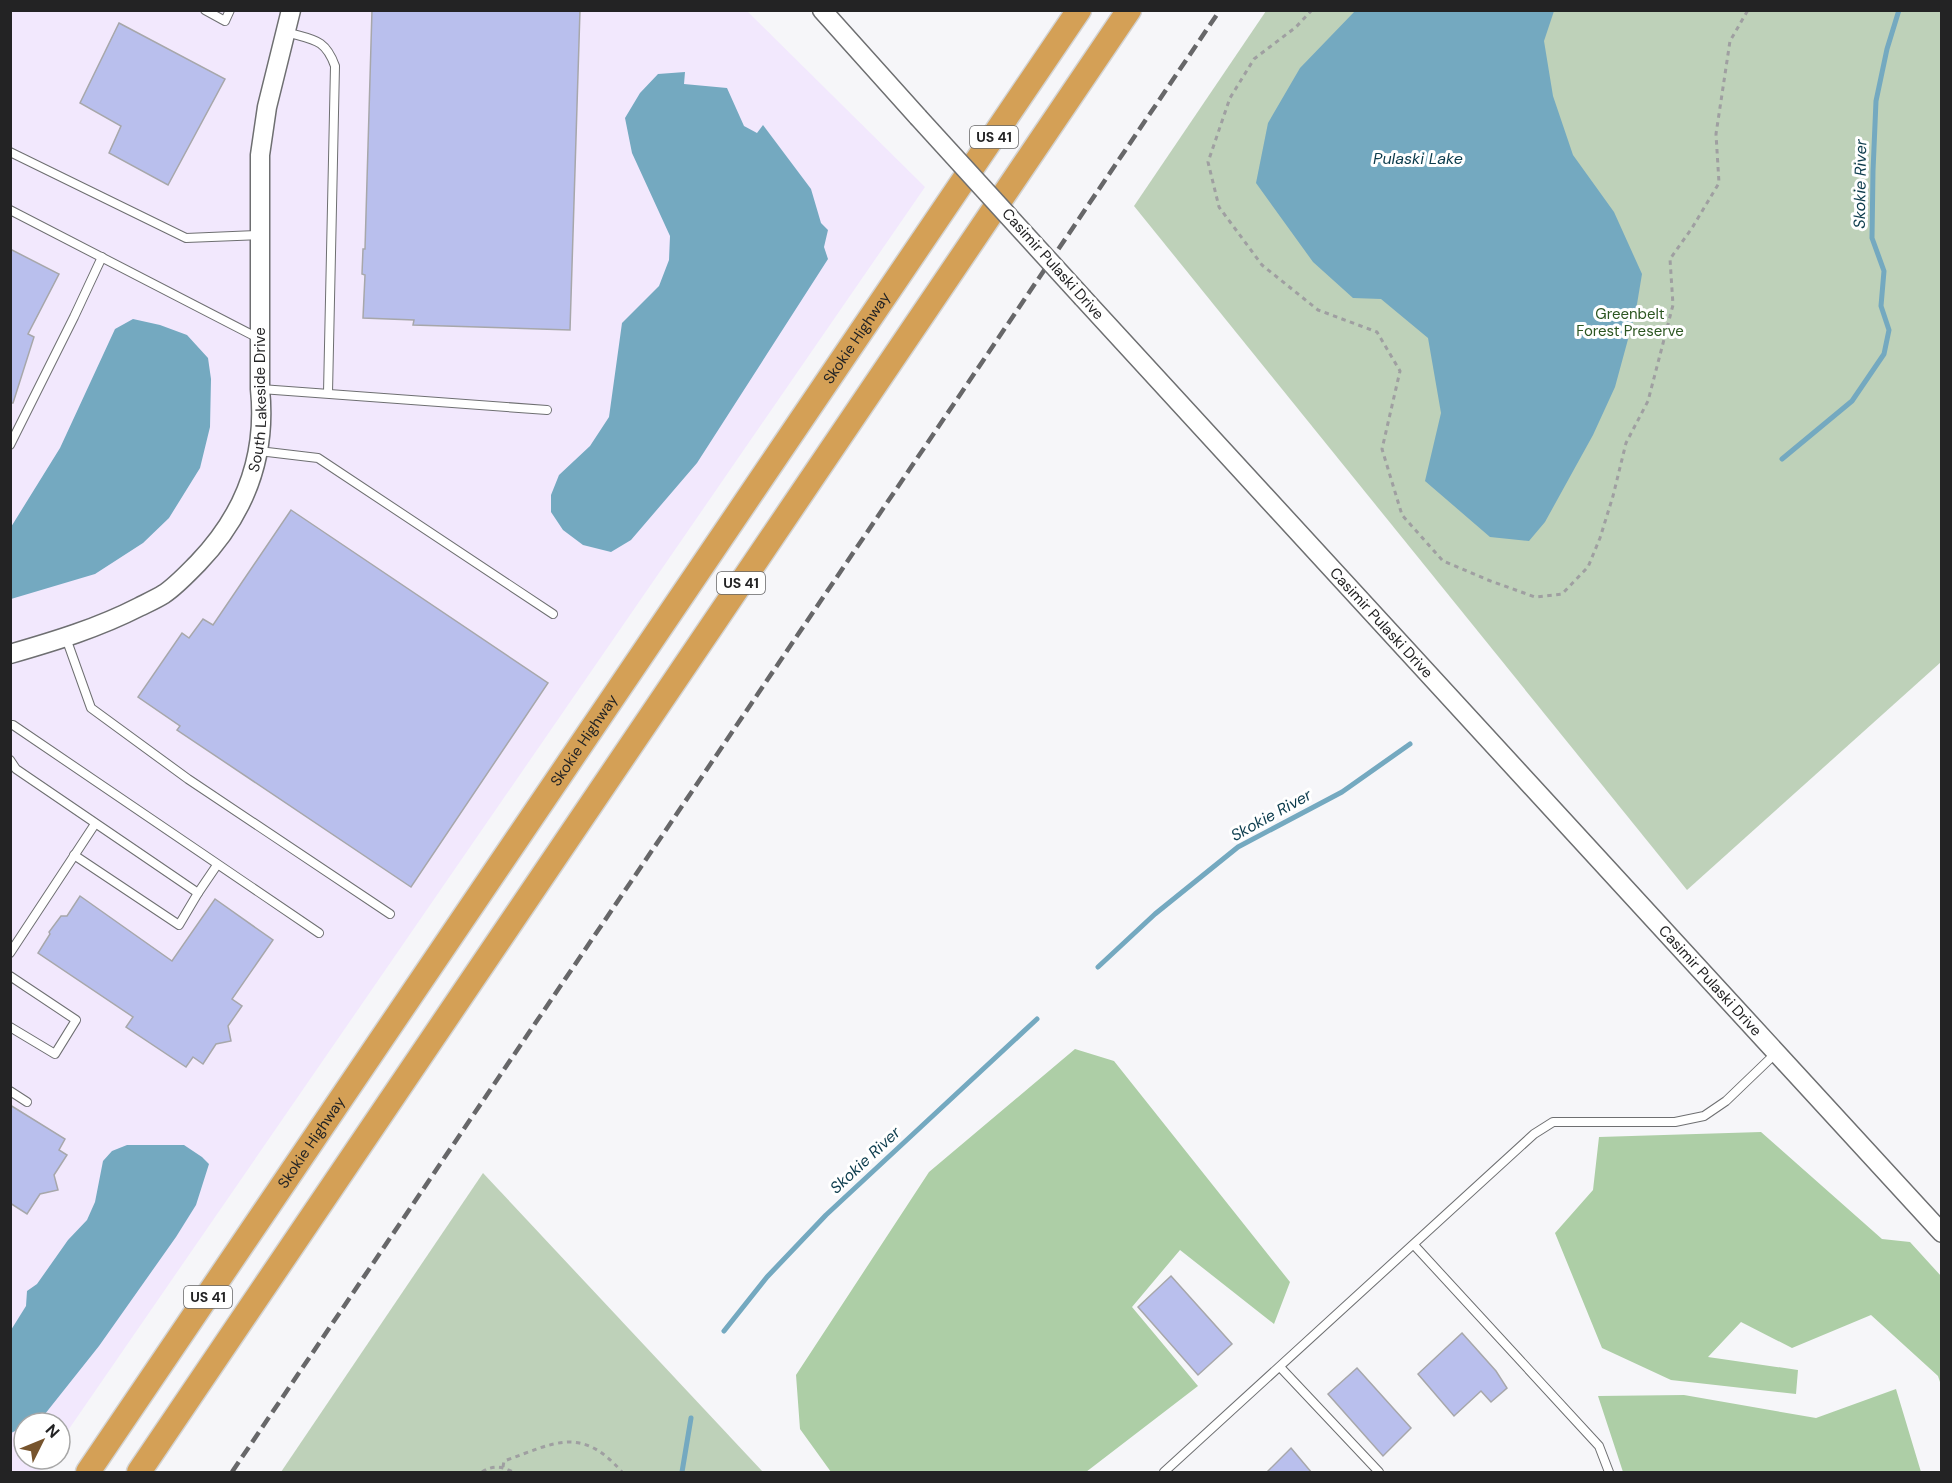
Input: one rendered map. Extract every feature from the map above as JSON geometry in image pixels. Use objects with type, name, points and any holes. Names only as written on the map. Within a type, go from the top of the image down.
[{"type":"highway","name":"Skokie Highway","points":[[88,1473],[1079,10]]},
{"type":"highway","name":"US 41","points":[[139,1473],[1129,10]]},
{"type":"street","name":"South Lakeside Drive","points":[[10,654],[108,623],[164,594],[189,573],[213,548],[231,523],[242,502],[260,451],[263,416],[260,389],[260,155],[267,107],[291,10]]},
{"type":"street","name":"Casimir Pulaski Drive","points":[[822,10],[1083,298],[1941,1233]]},
{"type":"lane","points":[[205,10],[225,21],[230,10]]},
{"type":"lane","points":[[285,32],[319,42],[330,51],[335,66],[328,393]]},
{"type":"lane","points":[[10,152],[186,238],[260,235]]},
{"type":"lane","points":[[10,210],[260,339]]},
{"type":"lane","points":[[10,445],[102,257]]},
{"type":"lane","points":[[260,389],[547,410]]},
{"type":"lane","points":[[260,451],[318,458],[553,614]]},
{"type":"lane","points":[[66,638],[91,708],[188,778],[390,914]]},
{"type":"lane","points":[[10,725],[319,933]]},
{"type":"lane","points":[[10,760],[16,769],[198,892]]},
{"type":"lane","points":[[10,953],[95,824]]},
{"type":"lane","points":[[74,855],[179,925],[217,865]]},
{"type":"lane","points":[[10,976],[76,1020],[55,1054],[10,1027]]},
{"type":"lane","points":[[1164,1473],[1533,1134],[1553,1122],[1675,1122],[1704,1116],[1725,1101],[1776,1053]]},
{"type":"lane","points":[[10,1091],[27,1102]]},
{"type":"lane","points":[[1414,1245],[1599,1446],[1609,1473]]},
{"type":"lane","points":[[1280,1367],[1379,1473]]},
{"type":"path","points":[[1312,10],[1296,27],[1254,59],[1230,98],[1208,162],[1219,207],[1262,265],[1318,310],[1377,332],[1400,372],[1382,449],[1402,515],[1443,561],[1535,597],[1562,594],[1588,567],[1600,538],[1626,443],[1648,401],[1660,357],[1673,305],[1670,259],[1719,183],[1716,134],[1730,41],[1748,10]]},
{"type":"path","points":[[503,1467],[504,1461],[567,1441],[585,1443],[599,1451],[622,1473]]},
{"type":"path","points":[[482,1473],[491,1467],[503,1467],[513,1473]]},
{"type":"shaded area","points":[[10,11],[747,11],[925,187],[72,1425],[72,1411],[12,1411],[12,1471],[40,1471],[10,1472]]},
{"type":"green space","name":"Greenbelt Forest Preserve","points":[[1266,11],[1941,11],[1941,662],[1687,890],[1134,206]]},
{"type":"green space","points":[[1075,1049],[1114,1061],[1290,1282],[1274,1324],[1180,1250],[1132,1307],[1198,1386],[1086,1472],[831,1472],[800,1429],[796,1375],[929,1172]]},
{"type":"green space","points":[[1761,1132],[1882,1239],[1910,1242],[1941,1276],[1941,1385],[1938,1376],[1871,1315],[1792,1348],[1741,1322],[1708,1357],[1798,1370],[1796,1394],[1671,1380],[1602,1348],[1555,1233],[1593,1190],[1599,1137]]},
{"type":"green space","points":[[483,1173],[763,1472],[281,1472]]},
{"type":"green space","points":[[1896,1389],[1921,1472],[1623,1472],[1598,1396],[1684,1395],[1816,1418]]},
{"type":"water","name":"Pulaski Lake","points":[[1355,11],[1554,11],[1544,41],[1553,96],[1573,155],[1614,212],[1642,274],[1636,310],[1615,387],[1593,435],[1545,522],[1529,541],[1490,537],[1425,481],[1441,413],[1428,338],[1381,299],[1353,298],[1313,262],[1256,183],[1268,123],[1300,68]]},
{"type":"water","points":[[685,72],[684,84],[727,88],[744,126],[757,133],[763,125],[811,189],[821,223],[828,230],[824,247],[828,259],[697,463],[631,540],[611,552],[583,545],[563,530],[551,512],[551,495],[559,475],[590,446],[609,417],[622,323],[659,286],[669,260],[670,236],[632,153],[625,118],[640,93],[658,74]]},
{"type":"water","points":[[133,319],[160,325],[187,335],[208,358],[211,379],[210,427],[200,468],[169,518],[143,543],[95,574],[11,599],[11,527],[60,448],[115,329]]},
{"type":"water","points":[[127,1145],[184,1145],[209,1164],[196,1205],[99,1346],[47,1411],[12,1411],[11,1433],[11,1330],[26,1306],[27,1291],[37,1284],[68,1240],[87,1220],[95,1202],[103,1161],[112,1151]]},
{"type":"building","points":[[372,10],[580,10],[570,330],[413,325],[414,320],[363,318],[365,275],[362,274],[363,249],[365,249]]},
{"type":"building","points":[[119,23],[225,79],[168,185],[109,153],[121,126],[80,103]]},
{"type":"building","points":[[10,249],[59,274],[28,334],[34,337],[13,403],[10,403]]},
{"type":"building","points":[[291,510],[548,683],[411,887],[177,730],[180,726],[138,697],[182,633],[189,638],[203,619],[213,625]]},
{"type":"building","points":[[80,896],[172,961],[215,899],[273,940],[232,999],[242,1006],[228,1026],[231,1041],[216,1044],[203,1064],[193,1057],[186,1067],[126,1027],[133,1017],[38,953],[50,934],[49,932],[61,916],[67,916]]},
{"type":"building","points":[[10,1105],[65,1139],[59,1150],[67,1155],[54,1175],[58,1190],[40,1194],[27,1214],[10,1203]]},
{"type":"building","points":[[1171,1276],[1232,1344],[1198,1375],[1138,1307]]},
{"type":"building","points":[[1462,1333],[1496,1371],[1507,1388],[1491,1402],[1481,1391],[1454,1416],[1418,1374]]},
{"type":"building","points":[[1357,1368],[1411,1428],[1383,1456],[1328,1394]]},
{"type":"building","points":[[1291,1448],[1312,1473],[1266,1473]]},
{"type":"waterway","name":"Skokie River","points":[[1782,459],[1852,401],[1884,354],[1889,330],[1881,306],[1884,271],[1872,238],[1876,101],[1887,49],[1899,10]]},
{"type":"waterway","name":"Skokie River","points":[[1098,967],[1155,914],[1238,847],[1342,792],[1410,744]]},
{"type":"waterway","name":"Skokie River","points":[[724,1331],[767,1277],[826,1215],[1037,1019]]},
{"type":"waterway","name":"Skokie River","points":[[682,1472],[691,1418]]},
{"type":"railway","points":[[232,1472],[1220,10]]}]
